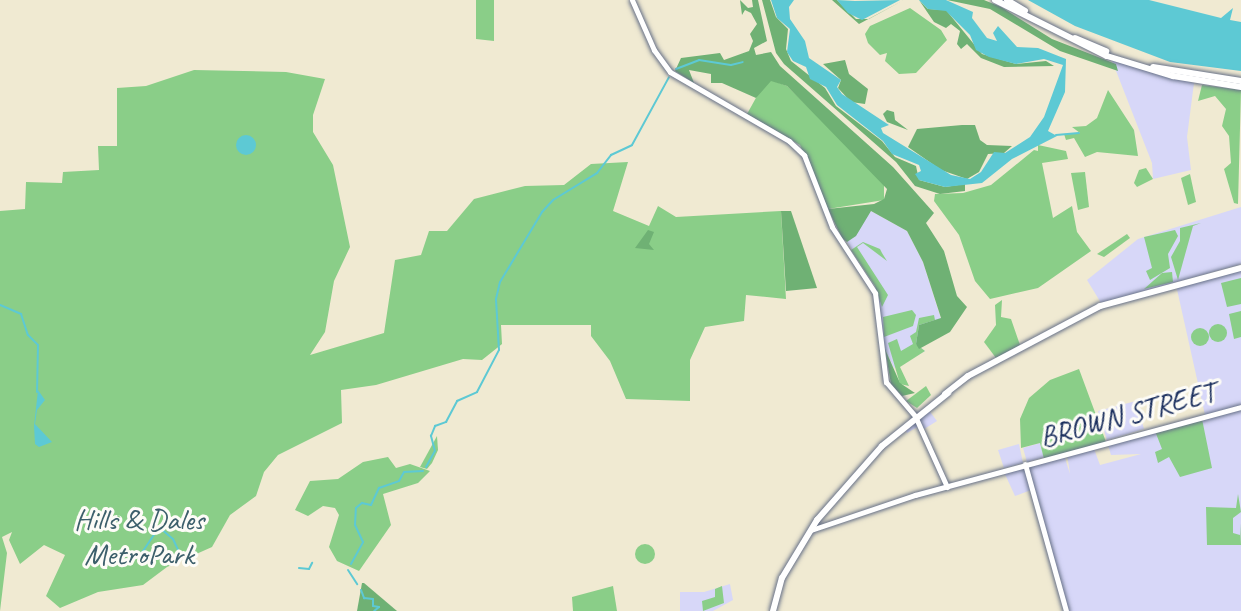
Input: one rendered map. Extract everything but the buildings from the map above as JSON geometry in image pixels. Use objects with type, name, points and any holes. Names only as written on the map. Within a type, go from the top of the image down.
[{"type":"main road","points":[[995,0],[1107,56],[1173,76],[1241,87]]},
{"type":"main road","points":[[1006,0],[1063,32],[1126,59],[1241,81]]},
{"type":"main road","points":[[773,611],[779,584],[808,532],[870,457],[915,416],[945,394],[972,376],[1100,306],[1241,268]]},
{"type":"street","points":[[632,0],[654,50],[670,72],[801,150],[832,227],[875,293],[886,382],[915,416],[947,487]]},
{"type":"street","name":"BROWN STREET","points":[[808,532],[1025,464],[1241,407]]},
{"type":"street","points":[[1025,464],[1066,611]]},
{"type":"shaded area","points":[[1111,58],[1194,83],[1187,137],[1191,170],[1153,179],[1152,163]]},
{"type":"shaded area","points":[[1241,207],[1241,264],[1101,303],[1087,280],[1138,239]]},
{"type":"shaded area","points":[[871,211],[907,231],[923,262],[941,319],[916,344],[925,351],[894,368],[885,349],[875,286],[847,242]]},
{"type":"shaded area","points":[[1241,268],[1241,611],[1066,611],[1027,465],[1064,455],[1070,474],[1067,454],[1093,446],[1100,465],[1141,454],[1111,455],[1108,445],[1205,415],[1176,285]]},
{"type":"shaded area","points":[[1136,401],[1144,429],[1107,440],[1098,411]]},
{"type":"shaded area","points":[[928,409],[937,421],[921,431],[919,426],[907,433],[905,428]]},
{"type":"shaded area","points":[[1040,443],[1044,457],[1027,462],[1023,448]]},
{"type":"shaded area","points":[[1019,444],[1023,463],[1004,468],[998,450]]},
{"type":"shaded area","points":[[1024,466],[1031,490],[1015,496],[1004,472]]},
{"type":"shaded area","points":[[730,584],[733,600],[713,611],[680,611],[680,592],[704,592]]},
{"type":"green space","points":[[476,0],[494,0],[494,41],[476,39]]},
{"type":"green space","points":[[740,0],[748,8],[753,7],[752,0],[758,0],[767,41],[754,48],[756,55],[771,52],[780,66],[893,167],[934,213],[926,223],[944,251],[957,296],[967,307],[950,332],[919,349],[916,344],[919,325],[941,318],[923,262],[907,231],[871,211],[856,236],[847,242],[842,238],[828,209],[874,204],[884,199],[887,189],[787,86],[771,81],[756,98],[722,83],[711,83],[711,74],[689,70],[694,83],[675,71],[681,58],[720,53],[724,60],[749,51],[753,41],[750,34],[757,24],[751,13],[745,10],[742,15]]},
{"type":"green space","points":[[762,0],[770,0],[776,17],[788,29],[786,49],[791,61],[825,88],[836,106],[882,141],[895,157],[916,166],[919,180],[945,187],[965,184],[965,191],[940,194],[915,186],[896,162],[784,64],[776,53]]},
{"type":"green space","points":[[832,0],[837,0],[856,19],[868,19],[859,24]]},
{"type":"green space","points":[[919,0],[928,9],[946,10],[982,54],[1016,64],[1046,61],[1054,66],[1004,67],[981,58],[967,44],[961,49],[957,44],[960,31],[951,24],[946,28],[934,22]]},
{"type":"green space","points":[[947,0],[984,0],[1001,7],[1052,39],[1116,64],[1118,71],[1060,51],[990,9]]},
{"type":"green space","points":[[910,8],[941,30],[947,40],[916,73],[899,74],[885,61],[887,53],[880,55],[868,43],[865,34],[870,26]]},
{"type":"green space","points":[[845,60],[849,74],[868,89],[865,104],[851,102],[838,88],[841,80],[823,64]]},
{"type":"green space","name":"Hills & Dales MetroPark","points":[[194,70],[286,72],[325,79],[313,115],[313,132],[333,165],[350,247],[334,281],[325,332],[310,355],[384,333],[395,260],[421,255],[429,231],[447,231],[474,199],[525,186],[564,185],[591,164],[628,162],[613,211],[649,226],[658,206],[676,217],[781,211],[786,299],[746,295],[744,321],[705,327],[690,360],[690,401],[626,399],[610,361],[591,336],[591,325],[501,325],[502,344],[482,360],[463,359],[376,385],[341,390],[342,423],[278,455],[264,472],[256,496],[230,515],[212,547],[167,567],[143,585],[98,592],[60,608],[46,596],[65,555],[44,545],[20,564],[9,540],[12,532],[2,537],[7,553],[0,611],[0,211],[25,209],[26,182],[62,183],[63,172],[99,170],[98,146],[117,146],[117,88],[146,86]]},
{"type":"green space","points":[[771,80],[787,86],[884,182],[884,200],[828,209],[800,145],[747,114],[762,87]]},
{"type":"green space","points":[[1202,85],[1241,90],[1238,204],[1234,203],[1224,169],[1231,163],[1229,136],[1222,126],[1226,109],[1215,96],[1198,101]]},
{"type":"green space","points":[[1108,90],[1134,130],[1138,156],[1097,152],[1085,157],[1074,138],[1066,140],[1064,134],[1080,133],[1072,127],[1086,126],[1097,118]]},
{"type":"green space","points":[[887,110],[894,112],[895,120],[908,130],[887,122],[883,114]]},
{"type":"green space","points":[[975,125],[980,140],[987,145],[1012,146],[1004,153],[988,154],[979,172],[967,179],[941,170],[908,147],[917,129]]},
{"type":"green space","points":[[1038,145],[1066,151],[1068,159],[1042,163],[1053,218],[1072,206],[1077,232],[1091,251],[1038,288],[990,299],[975,281],[959,235],[934,201],[935,194],[963,193],[991,185],[1034,150],[1038,151]]},
{"type":"green space","points":[[1146,168],[1153,179],[1137,187],[1134,183],[1139,170]]},
{"type":"green space","points":[[1085,172],[1089,207],[1078,210],[1071,173]]},
{"type":"green space","points":[[1190,174],[1196,202],[1188,205],[1181,178]]},
{"type":"green space","points":[[781,211],[791,211],[817,288],[786,291]]},
{"type":"green space","points":[[1201,223],[1193,226],[1178,280],[1171,257],[1180,241],[1180,228]]},
{"type":"green space","points":[[648,230],[654,232],[649,244],[654,250],[635,248]]},
{"type":"green space","points":[[1175,230],[1178,236],[1168,254],[1170,268],[1150,280],[1146,271],[1152,268],[1144,237]]},
{"type":"green space","points":[[1127,234],[1130,238],[1104,257],[1097,254]]},
{"type":"green space","points":[[863,242],[880,249],[887,261],[863,243],[857,247],[888,295],[882,307],[875,286],[851,250]]},
{"type":"green space","points":[[1172,272],[1173,282],[1144,289],[1162,273]]},
{"type":"green space","points":[[1241,278],[1241,304],[1227,307],[1221,283]]},
{"type":"green space","points":[[1002,300],[1001,317],[1011,319],[1020,345],[996,358],[984,342],[996,325],[995,305]]},
{"type":"green space","points":[[912,310],[916,315],[913,326],[884,337],[883,317]]},
{"type":"green space","points":[[1241,311],[1241,337],[1234,339],[1229,314]]},
{"type":"green space","points":[[934,315],[935,320],[919,325],[916,344],[925,351],[900,367],[909,386],[900,384],[888,343],[897,339],[901,351],[913,344],[910,336],[916,332],[919,318]]},
{"type":"green space","points":[[1218,324],[1224,327],[1227,333],[1224,339],[1218,342],[1212,339],[1209,333],[1212,327]]},
{"type":"green space","points":[[1200,328],[1206,331],[1209,337],[1206,343],[1200,346],[1194,343],[1191,337],[1194,331]]},
{"type":"green space","points":[[885,349],[900,383],[915,393],[902,396],[891,384]]},
{"type":"green space","points":[[1079,369],[1106,442],[1044,459],[1040,443],[1021,448],[1020,419],[1029,398],[1050,380]]},
{"type":"green space","points":[[926,386],[931,395],[917,408],[906,401]]},
{"type":"green space","points":[[1202,419],[1212,468],[1180,477],[1169,457],[1158,463],[1155,452],[1162,449],[1155,431]]},
{"type":"green space","points":[[437,436],[438,450],[432,463],[427,469],[420,467]]},
{"type":"green space","points":[[388,457],[396,468],[410,464],[430,471],[418,483],[383,494],[391,525],[359,571],[337,561],[329,547],[339,515],[335,508],[323,506],[308,516],[295,510],[310,481],[338,479],[363,462]]},
{"type":"green space","points":[[1238,494],[1241,512],[1233,518],[1233,533],[1240,535],[1240,523],[1241,545],[1207,545],[1206,507],[1236,508]]},
{"type":"green space","points":[[645,544],[652,547],[655,554],[652,561],[645,564],[638,561],[635,554],[638,547]]},
{"type":"green space","points":[[364,583],[397,611],[357,611]]},
{"type":"green space","points":[[613,586],[617,611],[573,611],[572,597]]},
{"type":"green space","points":[[722,586],[724,603],[703,611],[702,601],[715,597],[715,589]]},
{"type":"water","points":[[771,0],[794,0],[789,7],[790,19],[805,41],[809,58],[841,80],[837,87],[842,94],[889,125],[881,128],[883,133],[951,175],[970,179],[981,172],[994,152],[1005,153],[1030,137],[1044,117],[1063,65],[1044,59],[1016,64],[989,57],[976,50],[970,35],[946,11],[928,9],[919,0],[946,0],[973,12],[972,18],[987,38],[997,41],[993,33],[998,26],[1017,47],[1038,48],[1066,59],[1065,92],[1048,131],[1057,136],[1012,159],[982,183],[945,187],[919,180],[915,174],[921,171],[919,165],[892,154],[883,141],[837,105],[826,87],[810,79],[806,67],[793,61],[787,52],[790,29],[777,18]]},
{"type":"water","points":[[837,0],[900,0],[862,20],[848,13]]},
{"type":"water","points":[[1028,0],[1149,0],[1221,18],[1233,8],[1230,20],[1241,22],[1241,71],[1170,62],[1075,26]]},
{"type":"water","points":[[246,135],[253,138],[256,145],[253,152],[246,155],[239,152],[236,145],[239,138]]},
{"type":"water","points":[[38,390],[45,400],[37,410],[35,424],[52,442],[39,447],[35,444],[34,426]]},
{"type":"waterway","points":[[676,69],[699,60],[731,65],[743,62]]},
{"type":"waterway","points":[[426,467],[435,451],[431,436],[435,426],[446,422],[457,401],[477,392],[499,350],[496,299],[500,282],[542,212],[553,200],[597,173],[611,155],[632,145],[669,77]]},
{"type":"waterway","points":[[1056,135],[1079,133]]},
{"type":"waterway","points":[[0,305],[21,314],[28,335],[38,345],[37,392]]},
{"type":"waterway","points":[[351,564],[363,542],[355,525],[356,508],[362,503],[371,505],[379,488],[399,481],[404,472],[423,471]]},
{"type":"waterway","points":[[141,554],[159,527],[173,539],[180,554]]},
{"type":"waterway","points":[[299,568],[309,569],[312,563]]},
{"type":"waterway","points":[[348,570],[357,584]]},
{"type":"waterway","points":[[361,590],[364,598],[373,599],[373,606],[379,607],[374,611]]}]
